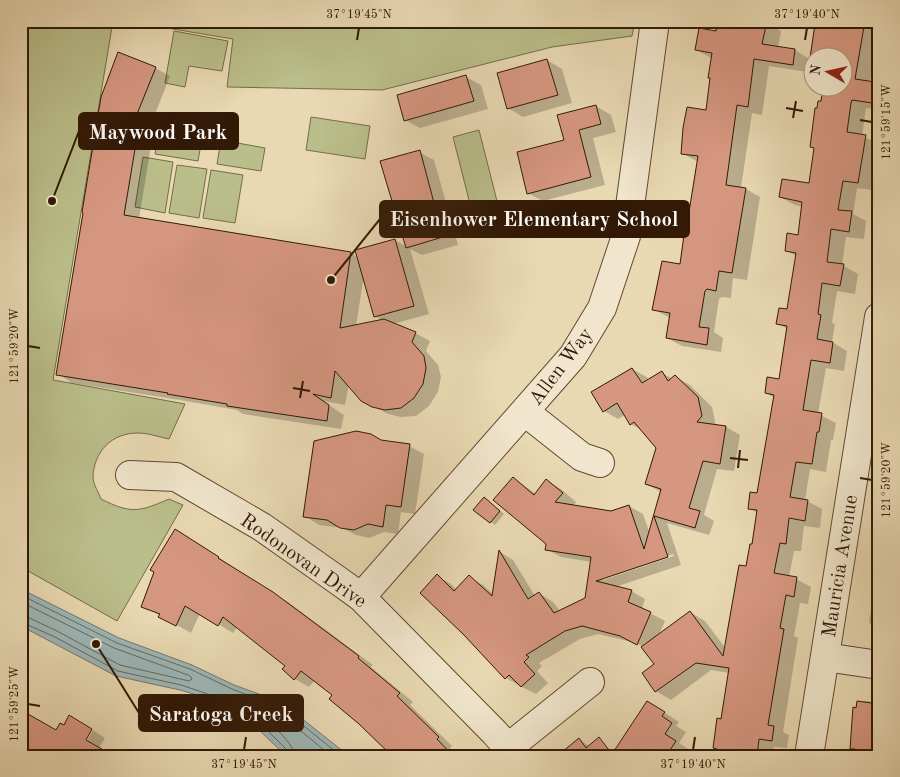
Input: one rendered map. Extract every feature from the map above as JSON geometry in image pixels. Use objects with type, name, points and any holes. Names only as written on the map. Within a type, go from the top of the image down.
[{"type":"street","name":"Allen Way","points":[[361,597],[573,356],[602,308],[626,236],[656,21]]},
{"type":"street","name":"Mauricia Avenue","points":[[809,756],[825,656],[869,437],[879,317]]},
{"type":"street","points":[[525,412],[582,457],[600,463]]},
{"type":"street","name":"Rodonovan Drive","points":[[130,475],[176,477],[262,527],[361,597],[512,752]]},
{"type":"street","points":[[825,656],[879,665]]},
{"type":"street","points":[[512,752],[590,682]]},
{"type":"green space","points":[[21,21],[113,21],[53,380],[185,404],[169,439],[138,433],[120,436],[106,445],[97,459],[94,468],[93,480],[101,499],[111,504],[135,510],[150,507],[169,499],[183,505],[117,621],[21,567]]},
{"type":"green space","points":[[125,21],[635,21],[632,36],[552,47],[382,90],[227,87],[233,39]]},
{"type":"green space","points":[[174,31],[228,41],[222,71],[189,66],[185,87],[165,83]]},
{"type":"green space","points":[[311,117],[370,126],[365,159],[306,150]]},
{"type":"green space","points":[[479,130],[497,201],[471,208],[453,137]]},
{"type":"green space","points":[[159,132],[202,138],[198,161],[155,154]]},
{"type":"green space","points":[[221,140],[265,148],[261,171],[217,164]]},
{"type":"green space","points":[[143,157],[173,162],[165,213],[135,207]]},
{"type":"green space","points":[[177,165],[207,169],[199,218],[169,213]]},
{"type":"green space","points":[[211,170],[243,175],[235,223],[203,218]]},
{"type":"water","points":[[21,589],[119,638],[192,665],[234,685],[267,697],[291,710],[349,756],[286,756],[253,724],[226,707],[204,697],[180,690],[116,676],[21,626]]},
{"type":"building","points":[[718,21],[767,21],[762,44],[795,49],[793,65],[754,59],[748,107],[737,105],[726,185],[746,188],[732,273],[719,271],[716,291],[707,289],[705,291],[699,327],[709,328],[707,345],[666,338],[670,313],[652,310],[662,261],[680,264],[684,235],[667,232],[670,210],[689,212],[698,156],[681,154],[683,128],[687,107],[706,110],[712,53],[695,50],[699,28],[716,31]]},
{"type":"building","points":[[831,21],[865,21],[855,79],[875,82],[872,103],[852,100],[851,103],[847,132],[866,135],[858,183],[843,181],[838,210],[852,211],[849,232],[831,229],[827,262],[844,264],[840,286],[822,283],[818,314],[821,315],[817,339],[833,342],[830,363],[811,360],[803,410],[822,413],[812,464],[796,462],[790,497],[808,500],[805,521],[789,518],[786,544],[780,543],[774,573],[797,577],[794,597],[786,595],[780,628],[784,629],[768,725],[774,726],[772,741],[759,739],[757,756],[719,756],[717,749],[713,748],[717,718],[721,719],[729,668],[696,663],[655,692],[642,673],[654,664],[641,647],[690,611],[723,656],[739,565],[746,566],[750,544],[752,544],[757,510],[748,509],[750,492],[757,493],[774,395],[765,393],[767,377],[779,379],[787,326],[776,324],[779,308],[787,309],[796,253],[785,251],[787,233],[798,235],[802,202],[779,197],[782,179],[809,183],[814,148],[810,147],[815,108],[817,108],[818,101],[821,101],[821,98],[852,98],[852,48],[811,48],[815,24],[831,26]]},
{"type":"building","points":[[118,52],[156,67],[133,124],[139,125],[124,215],[351,252],[340,328],[384,319],[416,332],[412,342],[424,356],[426,368],[423,384],[414,398],[401,408],[385,410],[372,407],[361,401],[335,371],[331,398],[313,394],[329,405],[327,421],[227,406],[227,404],[168,393],[56,375],[101,97]]},
{"type":"building","points":[[547,59],[558,95],[507,109],[497,73]]},
{"type":"building","points":[[466,75],[474,101],[404,121],[397,95]]},
{"type":"building","points":[[596,105],[601,124],[579,130],[591,177],[527,194],[517,152],[564,140],[557,115]]},
{"type":"building","points":[[420,150],[443,237],[406,248],[380,161]]},
{"type":"building","points":[[395,239],[414,306],[374,317],[355,250]]},
{"type":"building","points":[[632,368],[642,383],[662,371],[668,381],[675,375],[698,397],[702,416],[697,422],[726,426],[720,464],[703,461],[689,508],[700,511],[695,528],[654,516],[668,557],[596,581],[632,590],[628,602],[651,612],[637,645],[620,636],[582,626],[565,631],[526,655],[529,657],[524,662],[535,674],[521,687],[509,675],[505,679],[463,634],[420,593],[437,574],[454,591],[469,575],[492,596],[499,550],[528,599],[539,592],[554,613],[585,598],[591,557],[545,550],[546,544],[493,500],[513,477],[534,495],[546,479],[563,493],[555,502],[611,511],[629,505],[644,549],[661,489],[645,484],[656,448],[634,422],[630,425],[617,403],[603,412],[591,392]]},
{"type":"building","points":[[356,431],[371,434],[381,440],[410,444],[401,507],[386,505],[383,527],[368,524],[354,530],[340,528],[327,520],[303,517],[314,441]]},
{"type":"building","points":[[484,497],[500,511],[490,523],[473,510]]},
{"type":"building","points":[[175,529],[273,592],[359,656],[358,658],[400,693],[397,696],[439,737],[437,739],[453,756],[392,756],[359,724],[329,699],[332,695],[301,671],[294,680],[282,669],[285,666],[223,617],[218,626],[185,606],[176,626],[158,617],[160,614],[141,607],[154,572],[150,570]]},
{"type":"building","points":[[647,701],[665,712],[662,716],[672,723],[665,734],[676,741],[666,756],[557,756],[579,738],[586,748],[599,737],[612,754]]},
{"type":"building","points":[[857,701],[879,704],[879,756],[854,756],[855,749],[850,749],[853,707],[856,708]]},
{"type":"building","points":[[21,710],[56,730],[60,723],[64,725],[69,715],[92,729],[86,740],[114,756],[21,756]]},
{"type":"place","name":"Maywood Park","points":[[52,201]]},
{"type":"place","name":"Eisenhower Elementary School","points":[[331,280]]},
{"type":"place","name":"Saratoga Creek","points":[[96,644]]}]
